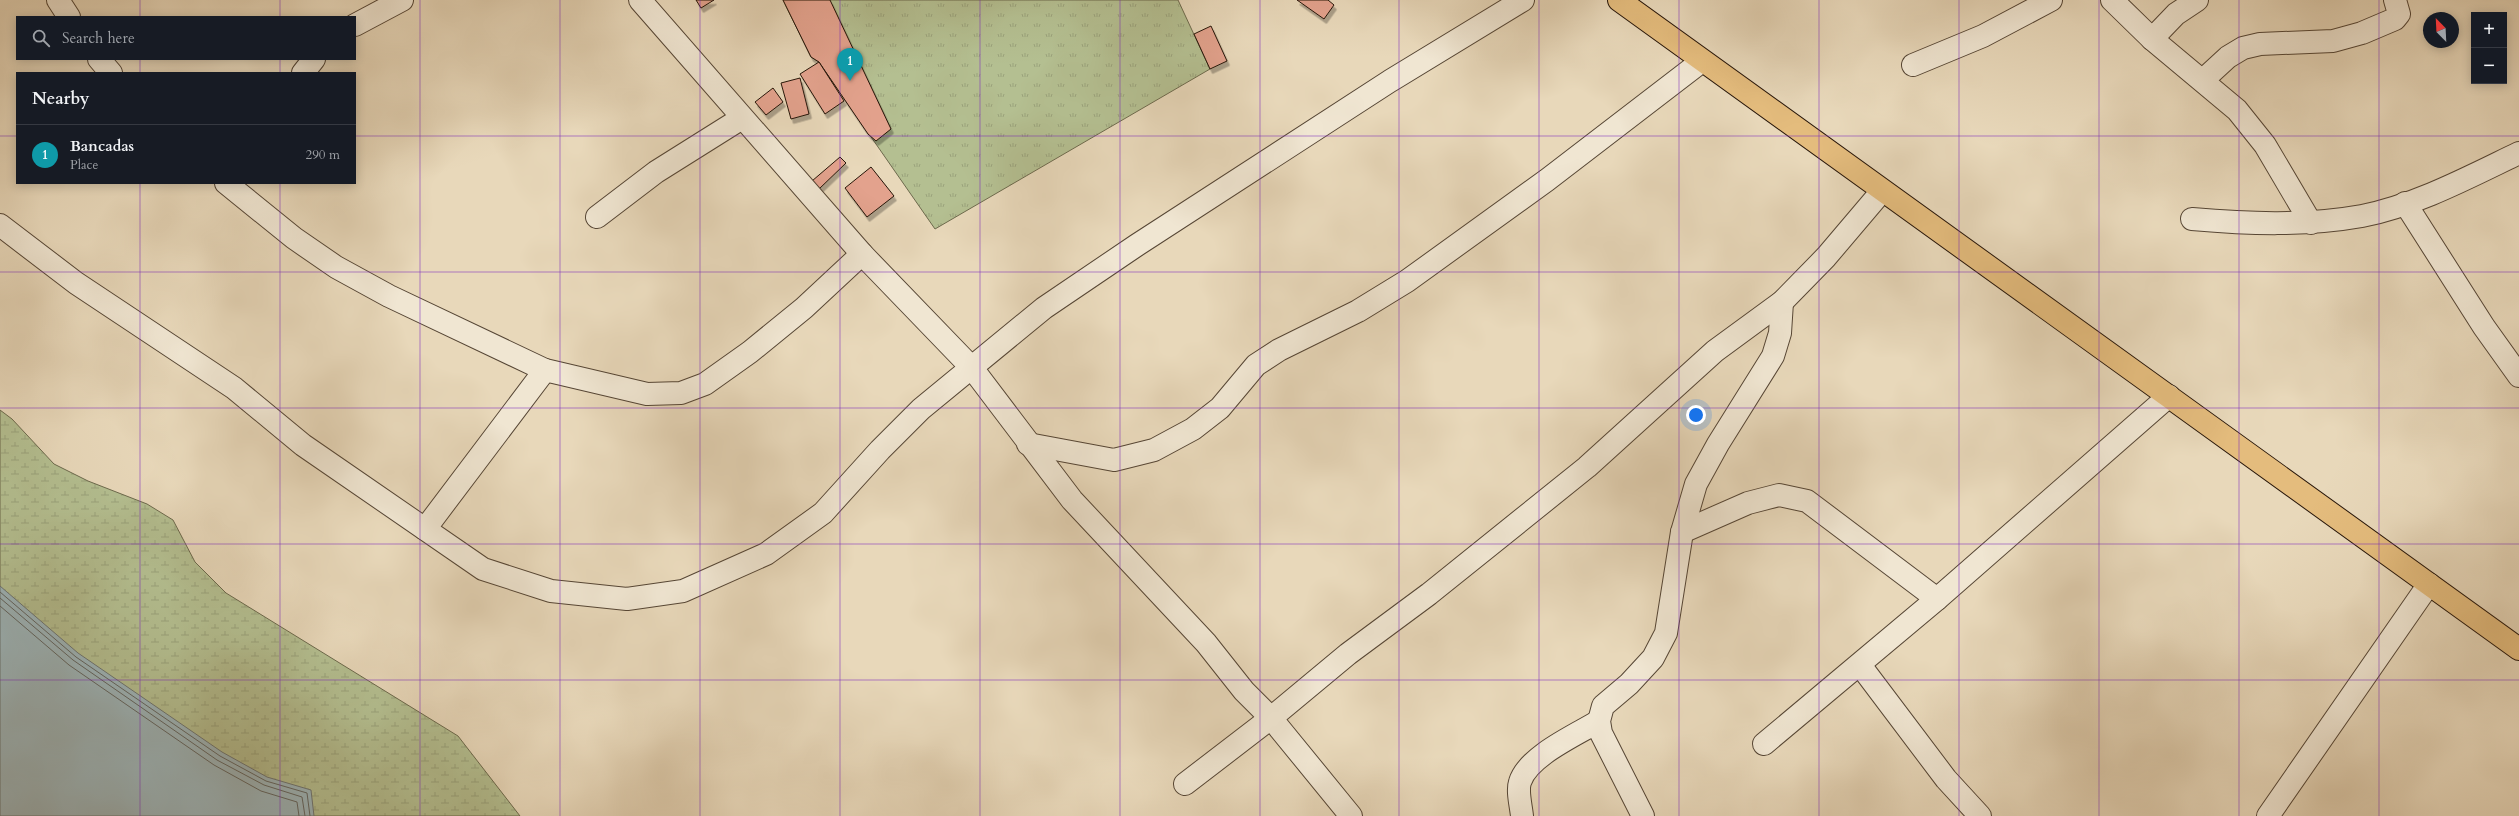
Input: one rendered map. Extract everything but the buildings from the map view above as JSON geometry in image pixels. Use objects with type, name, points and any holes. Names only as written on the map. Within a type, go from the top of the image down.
[{"type":"main road","points":[[1619,0],[1882,192],[2169,396],[2519,649]]},
{"type":"street","points":[[58,0],[68,16]]},
{"type":"street","points":[[356,24],[402,0]]},
{"type":"street","points":[[640,0],[862,254],[972,368],[1028,444],[1072,500],[1206,643],[1244,692],[1271,718],[1351,816]]},
{"type":"street","points":[[0,225],[76,282],[234,388],[303,445],[483,569],[551,591],[627,599],[683,591],[766,554],[823,513],[880,450],[921,409],[1044,308],[1137,245],[1390,81],[1523,0]]},
{"type":"street","points":[[1913,65],[1983,36],[2051,0]]},
{"type":"street","points":[[2112,0],[2152,39],[2203,80],[2237,110],[2265,145],[2311,223]]},
{"type":"street","points":[[2152,39],[2176,14],[2198,0]]},
{"type":"street","points":[[2203,80],[2228,57],[2243,48],[2260,44],[2333,41],[2362,34],[2395,19],[2399,14],[2395,0]]},
{"type":"street","points":[[100,60],[110,72]]},
{"type":"street","points":[[305,72],[313,60]]},
{"type":"street","points":[[1028,444],[1114,460],[1154,450],[1193,429],[1220,408],[1256,365],[1279,350],[1358,311],[1407,281],[1547,180],[1702,61]]},
{"type":"street","points":[[596,217],[656,172],[742,118]]},
{"type":"street","points":[[2192,219],[2311,223],[2363,216],[2405,203],[2452,185],[2519,153]]},
{"type":"street","points":[[227,184],[294,238],[336,267],[390,296],[545,370],[647,394],[681,393],[705,384],[750,352],[804,308],[862,254]]},
{"type":"street","points":[[1185,784],[1271,718],[1348,654],[1429,594],[1587,466],[1715,352],[1782,302],[1826,257],[1882,192]]},
{"type":"street","points":[[2405,203],[2484,327],[2519,376]]},
{"type":"street","points":[[1643,816],[1601,733],[1599,720],[1603,706],[1629,684],[1653,658],[1666,633],[1682,532],[1696,484],[1718,444],[1773,356],[1780,333],[1782,302]]},
{"type":"street","points":[[425,529],[545,370]]},
{"type":"street","points":[[1764,744],[1937,599],[2169,396]]},
{"type":"street","points":[[1682,532],[1748,503],[1779,495],[1807,501],[1937,599]]},
{"type":"street","points":[[2268,816],[2429,584]]},
{"type":"street","points":[[1860,665],[1946,779],[1980,816]]},
{"type":"street","points":[[1522,816],[1519,784],[1526,768],[1546,753],[1599,720]]},
{"type":"green space","points":[[783,0],[1178,0],[1210,69],[935,229],[819,62],[811,57]]},
{"type":"green space","points":[[0,410],[12,419],[54,464],[88,481],[147,504],[173,520],[195,562],[226,593],[458,736],[520,816],[0,816]]},
{"type":"water","points":[[0,586],[78,653],[222,752],[267,777],[311,790],[314,816],[0,816]]},
{"type":"place","name":"Bancadas","points":[[850,81]]}]
